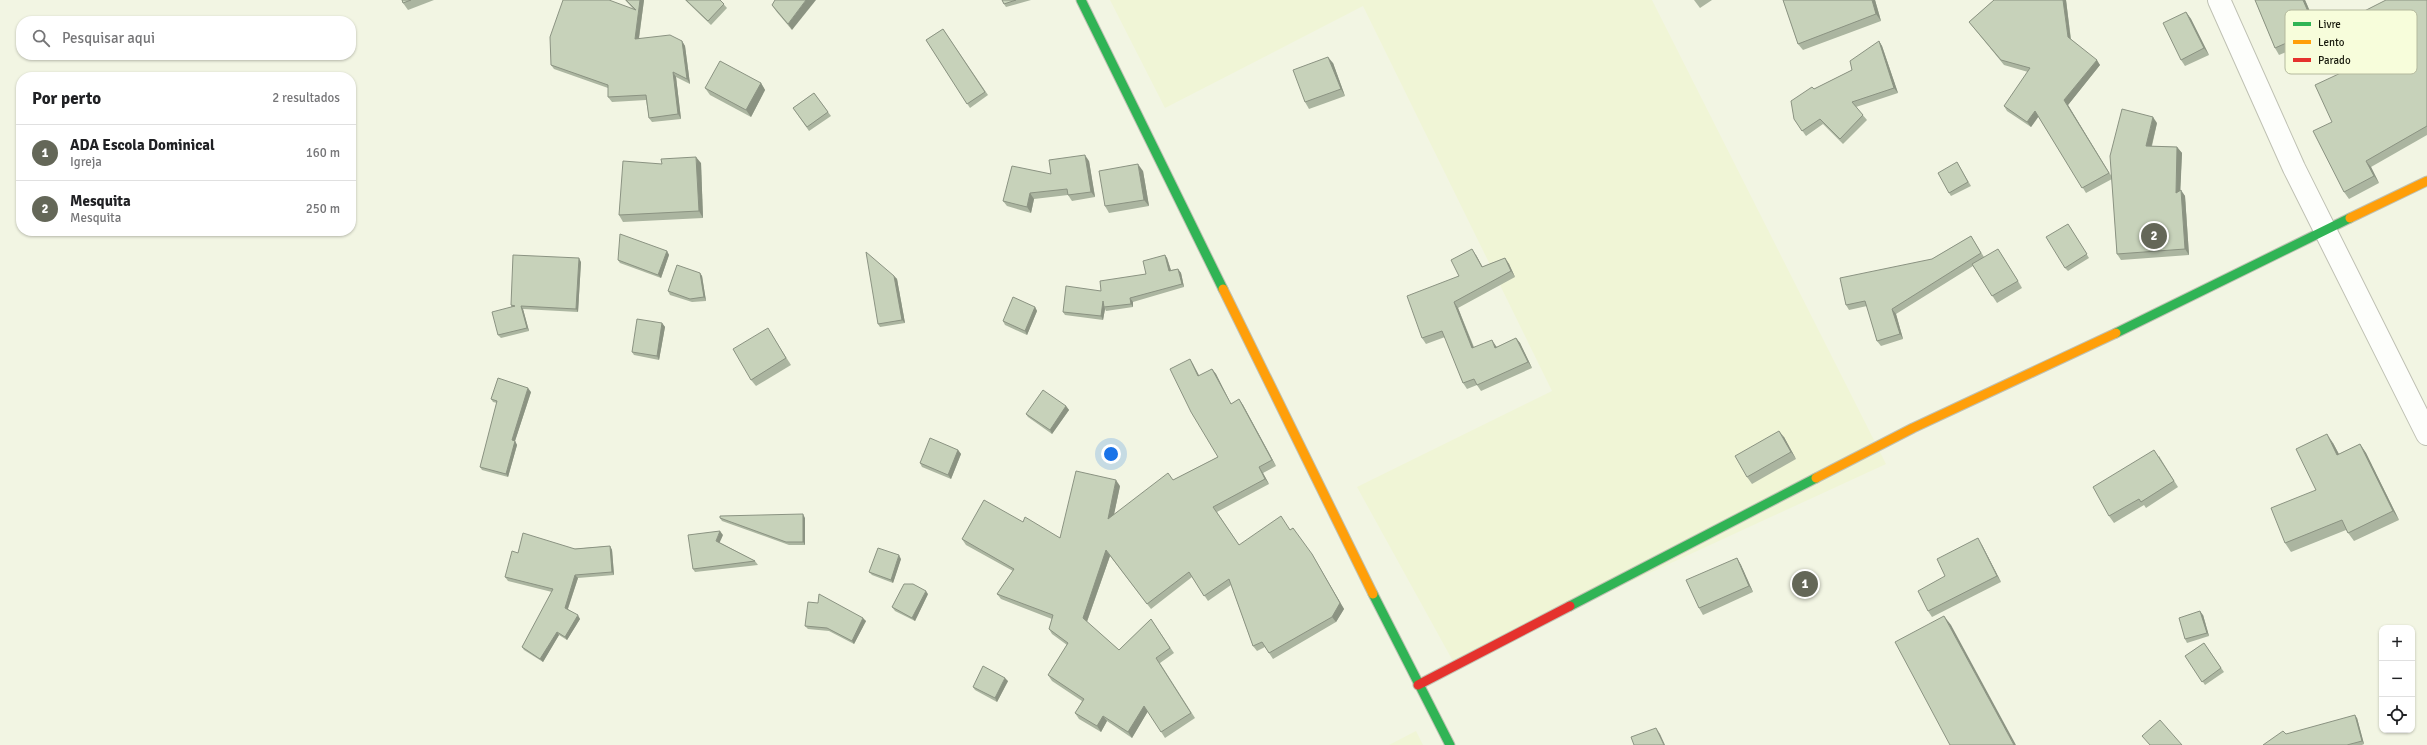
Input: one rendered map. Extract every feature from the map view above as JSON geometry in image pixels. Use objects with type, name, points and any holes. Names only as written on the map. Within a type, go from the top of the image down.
[{"type":"street","points":[[1081,0],[1418,685],[1450,745]]},
{"type":"street","points":[[2219,0],[2294,168],[2427,434]]},
{"type":"street","points":[[1418,685],[1913,428],[2326,231],[2427,181]]},
{"type":"shaded area","points":[[1110,0],[1652,0],[1886,464],[1454,663],[1357,487],[1552,391],[1363,6],[1165,108]]},
{"type":"shaded area","points":[[1416,731],[1423,745],[1389,745]]},
{"type":"building","points":[[402,0],[411,0],[403,3]]},
{"type":"building","points":[[563,0],[609,0],[636,10],[626,0],[640,0],[635,39],[670,35],[682,41],[687,79],[673,72],[678,114],[649,118],[646,95],[608,97],[608,85],[551,65],[550,37]]},
{"type":"building","points":[[686,0],[720,0],[724,4],[708,21]]},
{"type":"building","points":[[775,0],[806,0],[788,24],[772,5]]},
{"type":"building","points":[[1002,0],[1016,0],[1004,4]]},
{"type":"building","points":[[1783,0],[1872,0],[1876,14],[1798,44]]},
{"type":"building","points":[[1994,0],[2063,0],[2068,37],[2097,60],[2064,100],[2109,173],[2082,188],[2035,111],[2027,122],[2004,106],[2030,68],[2001,60],[1969,22]]},
{"type":"building","points":[[2255,0],[2303,0],[2307,10],[2285,10],[2285,44],[2275,48]]},
{"type":"building","points":[[2386,0],[2427,0],[2427,126],[2366,161],[2374,176],[2344,192],[2313,131],[2332,122],[2315,85],[2339,74],[2417,74],[2417,10],[2366,10]]},
{"type":"building","points":[[2186,12],[2204,48],[2181,60],[2163,23]]},
{"type":"building","points":[[943,29],[985,92],[967,104],[926,40]]},
{"type":"building","points":[[1879,41],[1894,88],[1852,102],[1863,115],[1840,139],[1820,119],[1802,131],[1794,119],[1791,101],[1812,87],[1814,89],[1852,70],[1850,61]]},
{"type":"building","points":[[1328,57],[1341,89],[1305,102],[1293,70]]},
{"type":"building","points":[[720,61],[761,83],[746,110],[705,88]]},
{"type":"building","points":[[814,93],[828,112],[807,127],[793,108]]},
{"type":"building","points":[[2122,109],[2153,117],[2146,146],[2177,147],[2176,193],[2181,190],[2185,249],[2117,254],[2110,156]]},
{"type":"building","points":[[1085,155],[1091,192],[1068,195],[1067,189],[1030,193],[1027,207],[1003,201],[1012,166],[1051,174],[1049,160]]},
{"type":"building","points":[[696,157],[699,211],[619,215],[623,161],[662,164],[661,159]]},
{"type":"building","points":[[1957,162],[1968,182],[1949,193],[1938,173]]},
{"type":"building","points":[[1138,164],[1144,200],[1105,206],[1099,171]]},
{"type":"building","points":[[2068,224],[2087,254],[2065,268],[2046,237]]},
{"type":"building","points":[[620,234],[667,251],[658,275],[618,260]]},
{"type":"building","points":[[1971,236],[1981,253],[1892,309],[1900,334],[1877,341],[1865,301],[1846,305],[1840,278],[1932,259]]},
{"type":"building","points":[[1472,249],[1482,267],[1505,258],[1511,271],[1454,302],[1472,348],[1492,340],[1495,348],[1516,338],[1528,362],[1477,385],[1474,379],[1463,383],[1442,331],[1422,338],[1407,296],[1459,276],[1451,260]]},
{"type":"building","points":[[1998,249],[2018,281],[1992,296],[1972,264]]},
{"type":"building","points":[[866,252],[894,276],[902,320],[878,324]]},
{"type":"building","points":[[513,255],[579,258],[576,309],[521,306],[527,328],[498,335],[492,312],[515,306],[511,305]]},
{"type":"building","points":[[1165,255],[1169,271],[1178,269],[1182,284],[1130,298],[1131,304],[1104,307],[1103,301],[1101,316],[1063,312],[1066,286],[1101,291],[1100,281],[1146,274],[1143,261]]},
{"type":"building","points":[[677,265],[700,273],[704,297],[690,299],[668,291]]},
{"type":"building","points":[[1013,297],[1035,307],[1025,331],[1003,321]]},
{"type":"building","points":[[637,319],[662,323],[657,356],[632,352]]},
{"type":"building","points":[[768,328],[786,358],[751,380],[733,349]]},
{"type":"building","points":[[1190,359],[1198,376],[1212,369],[1231,404],[1239,399],[1272,460],[1259,467],[1265,479],[1213,507],[1239,545],[1281,516],[1290,530],[1293,528],[1312,554],[1340,603],[1332,617],[1269,653],[1262,642],[1253,646],[1229,579],[1204,596],[1189,572],[1147,604],[1106,550],[1083,618],[1119,650],[1151,619],[1170,648],[1156,658],[1191,713],[1161,732],[1144,706],[1128,732],[1103,716],[1097,726],[1075,713],[1084,699],[1048,675],[1068,643],[1049,629],[1053,615],[997,594],[1014,569],[962,539],[984,500],[1023,522],[1025,517],[1060,538],[1076,471],[1116,480],[1108,519],[1168,473],[1173,480],[1218,457],[1191,412],[1170,369]]},
{"type":"building","points":[[498,378],[528,388],[512,440],[515,441],[506,474],[480,467],[497,401],[491,399]]},
{"type":"building","points":[[1043,390],[1066,406],[1050,430],[1026,414]]},
{"type":"building","points":[[1779,431],[1791,452],[1747,477],[1735,456]]},
{"type":"building","points":[[2327,434],[2337,455],[2360,444],[2393,511],[2348,533],[2342,520],[2285,543],[2271,508],[2316,490],[2296,449]]},
{"type":"building","points":[[930,438],[958,450],[948,475],[920,463]]},
{"type":"building","points":[[2154,450],[2174,481],[2141,502],[2139,499],[2109,516],[2093,487]]},
{"type":"building","points":[[803,514],[803,542],[786,542],[720,518],[720,516]]},
{"type":"building","points":[[720,531],[716,541],[755,561],[693,569],[688,535]]},
{"type":"building","points":[[523,533],[575,549],[610,546],[612,572],[575,575],[565,608],[578,615],[565,637],[557,632],[540,659],[522,647],[553,589],[505,577],[512,551],[518,553]]},
{"type":"building","points":[[1978,538],[1997,576],[1928,611],[1918,591],[1945,576],[1937,559]]},
{"type":"building","points":[[878,548],[899,555],[891,580],[869,572]]},
{"type":"building","points":[[1737,558],[1749,586],[1699,608],[1686,580]]},
{"type":"building","points":[[904,584],[913,584],[926,591],[912,618],[892,607]]},
{"type":"building","points":[[819,594],[863,618],[852,641],[827,628],[805,626],[808,602],[818,603]]},
{"type":"building","points":[[2200,611],[2207,633],[2185,639],[2179,618]]},
{"type":"building","points":[[1944,616],[2014,745],[1950,745],[1895,642]]},
{"type":"building","points":[[2204,643],[2221,668],[2202,682],[2185,656]]},
{"type":"building","points":[[983,666],[1005,678],[995,698],[973,687]]},
{"type":"building","points":[[2355,715],[2362,741],[2347,745],[2263,745],[2283,731],[2286,734]]},
{"type":"building","points":[[2160,720],[2182,745],[2150,745],[2142,736]]},
{"type":"building","points":[[1656,728],[1664,745],[1634,745],[1631,737]]},
{"type":"traffic: fast","points":[[1081,0],[1223,289]]},
{"type":"traffic: fast","points":[[2116,333],[2350,218]]},
{"type":"traffic: fast","points":[[1570,606],[1816,478]]},
{"type":"traffic: fast","points":[[1373,594],[1450,745]]},
{"type":"traffic: slow","points":[[2350,218],[2427,181]]},
{"type":"traffic: slow","points":[[1223,289],[1373,594]]},
{"type":"traffic: slow","points":[[1816,478],[1913,428],[2116,333]]},
{"type":"traffic: jam","points":[[1418,685],[1570,606]]},
{"type":"place","name":"Mesquita","points":[[2154,236]]},
{"type":"place","name":"ADA Escola Dominical","points":[[1805,584]]}]
